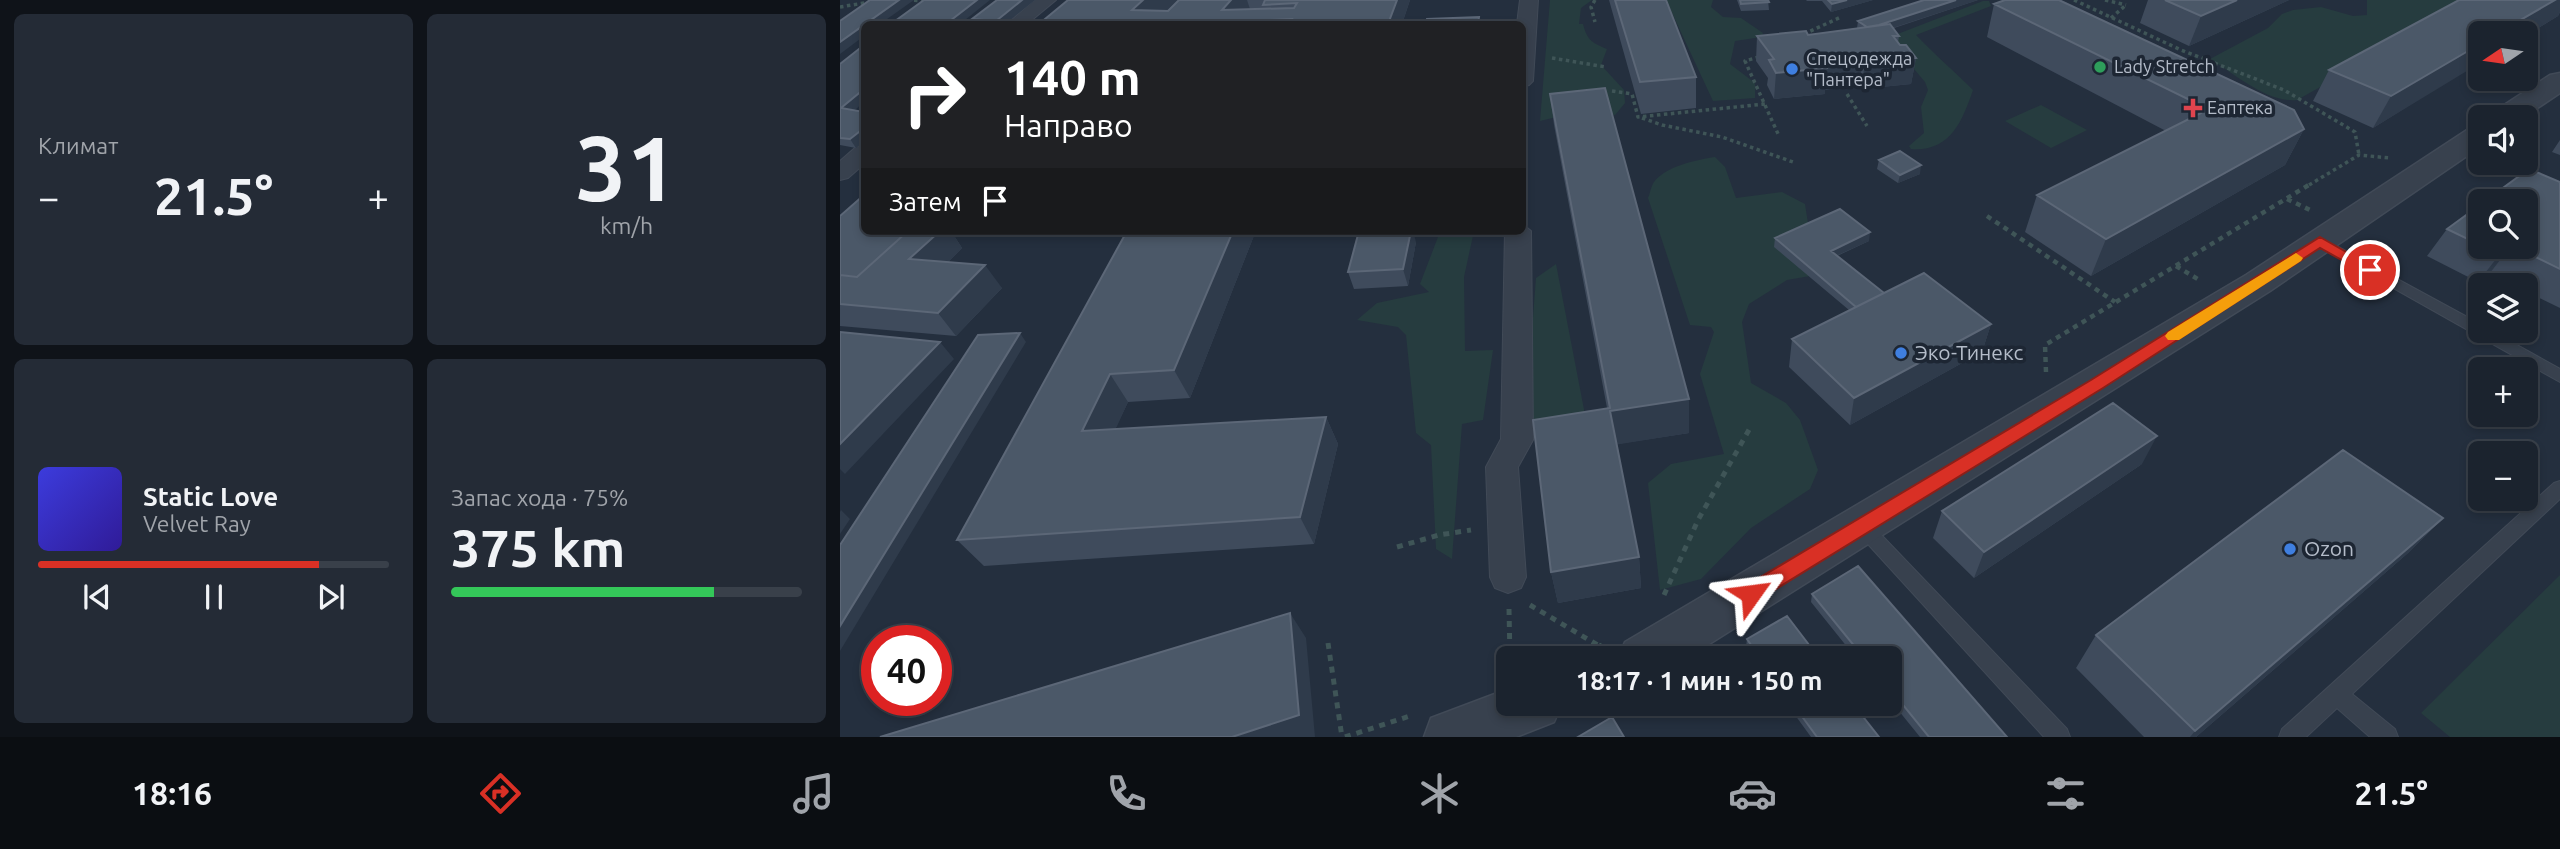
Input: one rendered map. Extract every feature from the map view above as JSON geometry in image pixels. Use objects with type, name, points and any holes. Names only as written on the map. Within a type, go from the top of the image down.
[{"type":"street","points":[[1020,21],[1047,0]]},
{"type":"street","points":[[1526,40],[1529,0]]},
{"type":"street","points":[[2523,105],[2560,81]]},
{"type":"street","points":[[1642,646],[1862,526],[2108,377],[2320,242],[2468,142]]},
{"type":"street","points":[[840,173],[861,155]]},
{"type":"street","points":[[1508,577],[1502,467],[1517,440],[1518,235]]},
{"type":"street","points":[[1450,737],[1505,716]]},
{"type":"lane","points":[[2320,242],[2560,376]]},
{"type":"lane","points":[[2290,737],[2560,488]]},
{"type":"lane","points":[[1862,526],[2059,737]]},
{"type":"lane","points":[[2336,694],[2387,737]]},
{"type":"path","points":[[899,0],[926,1]]},
{"type":"path","points":[[1595,0],[1591,7],[1595,22]]},
{"type":"path","points":[[2045,345],[2358,155],[2355,132],[2284,90],[2181,50],[2074,0]]},
{"type":"path","points":[[2105,0],[2126,5],[2111,18]]},
{"type":"path","points":[[840,7],[879,2]]},
{"type":"path","points":[[1794,39],[1842,17]]},
{"type":"path","points":[[1526,54],[1606,67]]},
{"type":"path","points":[[1765,55],[1745,61],[1779,136]]},
{"type":"path","points":[[1612,91],[1632,94],[1638,117]]},
{"type":"path","points":[[1847,94],[1867,126]]},
{"type":"path","points":[[1638,117],[1765,104]]},
{"type":"path","points":[[1638,117],[1662,125],[1722,137],[1793,162]]},
{"type":"path","points":[[1987,215],[2115,302]]},
{"type":"path","points":[[1660,603],[1698,520],[1750,428]]},
{"type":"path","points":[[1397,547],[1439,535]]},
{"type":"path","points":[[1508,577],[1531,606],[1609,646]]},
{"type":"path","points":[[1508,577],[1510,646]]},
{"type":"path","points":[[1328,643],[1342,737]]},
{"type":"green space","points":[[1550,0],[1592,0],[1581,8],[1579,24],[1583,24],[1591,40],[1607,49],[1601,65],[1624,90],[1625,103],[1615,115],[1577,112],[1540,121]]},
{"type":"green space","points":[[1666,0],[1713,0],[1711,7],[1723,17],[1741,18],[1763,33],[1762,37],[1735,41],[1730,64],[1755,83],[1755,98],[1713,101]]},
{"type":"green space","points":[[2367,0],[2476,0],[2297,100],[2286,100],[2263,92],[2210,59],[2268,28],[2282,14],[2321,7],[2353,16],[2367,15]]},
{"type":"green space","points":[[1989,1],[1991,6],[1916,35],[1973,90],[1959,124],[1945,140],[1936,146],[1911,149],[1909,146],[1924,133],[1921,107],[1928,90],[1925,82],[1903,56],[1895,35]]},
{"type":"green space","points":[[2041,105],[2087,130],[2051,148],[2005,121]]},
{"type":"green space","points":[[1715,157],[1725,167],[1736,198],[1782,192],[1805,204],[1816,275],[1787,280],[1749,304],[1742,322],[1751,383],[1786,403],[1800,420],[1818,470],[1810,489],[1751,528],[1701,579],[1660,590],[1648,483],[1671,464],[1724,454],[1700,374],[1714,332],[1711,327],[1690,325],[1648,198],[1659,176],[1691,162]]},
{"type":"green space","points":[[1437,235],[1473,235],[1464,277],[1465,351],[1493,350],[1483,420],[1462,424],[1452,559],[1436,549],[1431,445],[1416,433],[1406,335],[1398,327],[1357,320],[1377,303],[1429,292],[1420,284]]},
{"type":"green space","points":[[1556,264],[1587,425],[1524,435],[1536,278]]},
{"type":"green space","points":[[2560,575],[2560,737],[2450,737],[2421,713]]},
{"type":"building","points":[[870,0],[899,0],[870,21],[861,21],[861,27],[840,42],[840,21]]},
{"type":"building","points":[[924,0],[977,0],[950,21],[895,21]]},
{"type":"building","points":[[997,0],[1022,0],[996,21],[972,19]]},
{"type":"building","points":[[1068,0],[1143,0],[1132,10],[1168,11],[1179,0],[1231,0],[1222,10],[1294,8],[1297,3],[1263,5],[1265,0],[1397,0],[1389,21],[1043,21]]},
{"type":"building","points":[[1615,0],[1666,0],[1696,77],[1640,82]]},
{"type":"building","points":[[1740,0],[1768,0],[1769,2],[1741,4]]},
{"type":"building","points":[[1828,0],[1847,0],[1832,4]]},
{"type":"building","points":[[1924,0],[1956,0],[1879,25],[1867,27],[1858,21]]},
{"type":"building","points":[[2005,0],[2059,0],[2294,110],[2304,129],[2106,239],[2037,195],[2201,113],[2196,103],[1994,4]]},
{"type":"building","points":[[2165,0],[2237,0],[2201,16]]},
{"type":"building","points":[[2459,0],[2555,0],[2519,21],[2468,21],[2468,51],[2391,96],[2329,70]]},
{"type":"building","points":[[1479,17],[1478,21],[1427,19]]},
{"type":"building","points":[[1890,24],[1899,36],[1893,36],[1900,45],[1906,45],[1916,58],[1865,63],[1863,60],[1826,64],[1827,68],[1776,73],[1769,60],[1774,59],[1757,36],[1806,31],[1808,35]]},
{"type":"building","points":[[861,47],[861,91],[841,108],[861,111],[861,130],[850,139],[840,138],[840,64]]},
{"type":"building","points":[[1605,88],[1689,399],[1610,411],[1639,557],[1551,572],[1533,420],[1610,408],[1550,94]]},
{"type":"building","points":[[1900,151],[1921,165],[1900,175],[1879,160]]},
{"type":"building","points":[[2538,173],[2560,182],[2560,269],[2538,258],[2538,189],[2502,189],[2521,175],[2538,175]]},
{"type":"building","points":[[861,198],[861,235],[904,235],[857,277],[840,275],[840,216]]},
{"type":"building","points":[[1840,209],[1870,232],[1831,251],[1884,293],[1856,307],[1775,238]]},
{"type":"building","points":[[2468,214],[2468,239],[2447,229]]},
{"type":"building","points":[[904,235],[936,235],[909,259],[985,265],[938,313],[840,304],[840,275],[857,277]]},
{"type":"building","points":[[1125,235],[1231,235],[1174,370],[1110,374],[1082,431],[1326,417],[1300,517],[957,540]]},
{"type":"building","points":[[1358,235],[1410,235],[1403,269],[1348,272]]},
{"type":"building","points":[[1924,273],[1991,324],[1854,398],[1792,339]]},
{"type":"building","points":[[840,332],[940,342],[840,444]]},
{"type":"building","points":[[1020,333],[840,626],[840,545],[978,335]]},
{"type":"building","points":[[2113,403],[2157,436],[1984,552],[1942,511]]},
{"type":"building","points":[[2343,450],[2443,518],[2195,731],[2096,635]]},
{"type":"building","points":[[1858,566],[2007,737],[1929,737],[1902,704],[1902,646],[1854,646],[1812,594]]},
{"type":"building","points":[[1290,613],[1299,715],[1232,737],[880,737]]},
{"type":"building","points":[[1787,616],[1810,646],[1752,646],[1747,639]]},
{"type":"building","points":[[1802,716],[1862,716],[1879,737],[1817,737]]},
{"type":"building","points":[[1612,717],[1624,737],[1578,737]]},
{"type":"slow traffic","points":[[2173,336],[2296,258]]},
{"type":"place","name":"Lady Stretch","points":[[2100,67]]},
{"type":"place","name":"Спецодежда \"Пантера\"","points":[[1792,69]]},
{"type":"place","name":"Еаптека","points":[[2193,108]]},
{"type":"place","name":"Эко-Тинекс","points":[[1901,353]]},
{"type":"place","name":"Ozon","points":[[2290,549]]},
{"type":"route","points":[[1751,594],[2097,384],[2320,242],[2370,270]]}]
